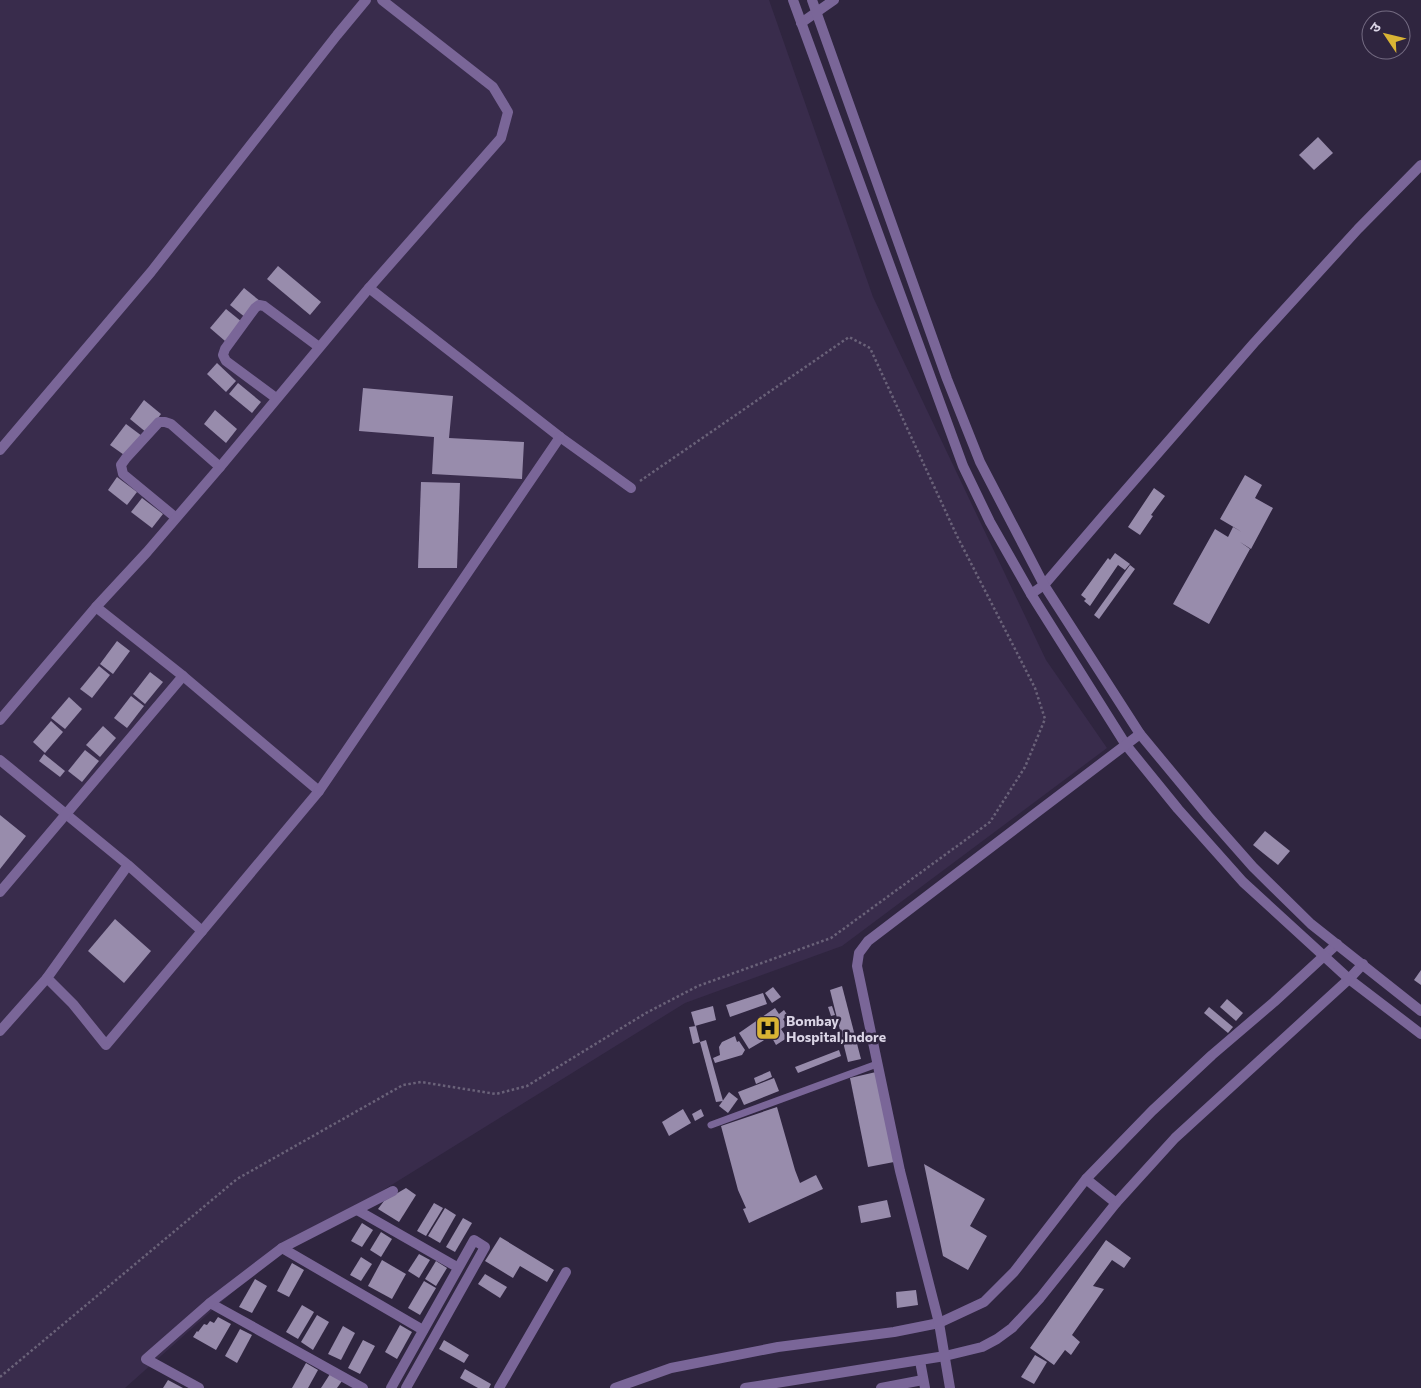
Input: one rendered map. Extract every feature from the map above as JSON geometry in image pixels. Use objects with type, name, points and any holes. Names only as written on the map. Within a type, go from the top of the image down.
[{"type":"street","points":[[0,450],[151,272],[366,0]]},
{"type":"street","points":[[0,720],[96,607],[147,552],[175,517],[220,467],[369,288],[501,138],[508,112],[494,87],[382,0]]},
{"type":"street","points":[[793,0],[963,466],[990,522],[1030,594],[1126,745],[1178,809],[1243,882],[1349,979],[1421,1034]]},
{"type":"street","points":[[812,0],[947,379],[980,462],[1044,585],[1140,734],[1253,867],[1311,924],[1421,1011]]},
{"type":"street","points":[[801,23],[834,0]]},
{"type":"street","points":[[1030,594],[1044,585],[1254,343],[1421,165]]},
{"type":"street","points":[[369,288],[560,437],[631,488]]},
{"type":"street","points":[[276,398],[226,361],[223,355],[224,348],[255,308],[260,305],[264,306],[319,348]]},
{"type":"street","points":[[175,517],[123,474],[121,465],[126,458],[160,422],[165,422],[171,424],[220,467]]},
{"type":"street","points":[[47,978],[73,1004],[106,1045],[319,791],[560,437]]},
{"type":"street","points":[[96,607],[183,676],[319,791]]},
{"type":"street","points":[[0,892],[183,676]]},
{"type":"street","points":[[950,1388],[939,1322],[900,1171],[877,1064],[857,966],[859,953],[868,942],[1140,734]]},
{"type":"street","points":[[0,760],[128,866],[202,931]]},
{"type":"street","points":[[0,1031],[47,978],[128,866]]},
{"type":"street","points":[[615,1388],[671,1368],[778,1347],[894,1332],[939,1322],[984,1302],[1014,1272],[1086,1179],[1152,1111],[1337,944]]},
{"type":"street","points":[[746,1388],[920,1361],[982,1347],[997,1339],[1012,1328],[1040,1298],[1116,1203],[1175,1138],[1363,964]]},
{"type":"street","points":[[1086,1179],[1116,1203]]},
{"type":"street","points":[[199,1388],[146,1359],[210,1303],[282,1248],[393,1191]]},
{"type":"street","points":[[357,1210],[457,1268]]},
{"type":"street","points":[[391,1388],[474,1240],[485,1247],[406,1388]]},
{"type":"street","points":[[282,1248],[423,1330]]},
{"type":"street","points":[[499,1388],[566,1272]]},
{"type":"street","points":[[210,1303],[363,1388]]},
{"type":"street","points":[[881,1388],[924,1384],[920,1361]]},
{"type":"lane","points":[[711,1124],[877,1064]]},
{"type":"path","points":[[0,1377],[237,1179],[402,1085],[421,1082],[496,1094],[527,1086],[646,1013],[698,986],[831,938],[990,822],[1025,767],[1045,719],[1035,688],[956,536],[870,348],[849,337],[631,488]]},
{"type":"shaded area","points":[[0,0],[769,0],[873,297],[1046,660],[1107,748],[842,946],[685,1003],[264,1264],[125,1388],[0,1388]]},
{"type":"building","points":[[1318,137],[1333,153],[1314,170],[1299,155]]},
{"type":"building","points":[[278,266],[321,302],[310,315],[267,279]]},
{"type":"building","points":[[244,288],[260,301],[246,318],[230,305]]},
{"type":"building","points":[[226,309],[242,322],[225,341],[210,328]]},
{"type":"building","points":[[217,363],[236,381],[226,392],[207,374]]},
{"type":"building","points":[[238,383],[261,402],[252,413],[229,394]]},
{"type":"building","points":[[363,388],[453,396],[449,438],[524,442],[522,479],[432,474],[434,437],[359,431]]},
{"type":"building","points":[[144,400],[161,414],[147,433],[130,419]]},
{"type":"building","points":[[215,410],[237,429],[226,443],[204,424]]},
{"type":"building","points":[[126,424],[142,436],[127,457],[110,445]]},
{"type":"building","points":[[1245,475],[1262,485],[1255,498],[1273,508],[1251,549],[1240,542],[1250,549],[1209,624],[1173,604],[1215,529],[1228,537],[1233,527],[1242,532],[1220,519]]},
{"type":"building","points":[[117,477],[137,492],[127,505],[108,490]]},
{"type":"building","points":[[421,482],[460,483],[457,568],[418,568]]},
{"type":"building","points":[[1154,488],[1165,496],[1151,515],[1153,516],[1140,535],[1128,527]]},
{"type":"building","points":[[142,498],[163,514],[152,528],[131,512]]},
{"type":"building","points":[[1115,553],[1130,564],[1125,570],[1118,565],[1090,606],[1081,595],[1108,558],[1110,560]]},
{"type":"building","points":[[1130,565],[1135,569],[1099,619],[1094,615]]},
{"type":"building","points":[[117,641],[130,651],[113,674],[100,664]]},
{"type":"building","points":[[99,666],[110,675],[92,698],[80,689]]},
{"type":"building","points":[[150,672],[163,682],[145,704],[133,694]]},
{"type":"building","points":[[131,696],[144,706],[127,728],[114,718]]},
{"type":"building","points":[[69,697],[82,709],[65,729],[51,718]]},
{"type":"building","points":[[51,721],[63,732],[45,753],[33,742]]},
{"type":"building","points":[[103,726],[116,738],[100,757],[86,745]]},
{"type":"building","points":[[85,750],[99,761],[82,782],[68,771]]},
{"type":"building","points":[[44,754],[65,771],[60,777],[39,761]]},
{"type":"building","points":[[0,815],[26,836],[0,869]]},
{"type":"building","points":[[1265,831],[1290,851],[1278,865],[1253,845]]},
{"type":"building","points":[[115,919],[151,951],[124,983],[88,951]]},
{"type":"building","points":[[1421,970],[1421,985],[1414,980]]},
{"type":"building","points":[[842,986],[861,1059],[848,1062],[830,990]]},
{"type":"building","points":[[773,987],[781,997],[772,1003],[765,993]]},
{"type":"building","points":[[763,993],[767,1004],[730,1017],[726,1005]]},
{"type":"building","points":[[1227,999],[1243,1013],[1236,1021],[1220,1007]]},
{"type":"building","points":[[713,1006],[716,1020],[695,1026],[691,1012]]},
{"type":"building","points":[[832,1006],[835,1015],[831,1016],[828,1007]]},
{"type":"building","points":[[1209,1007],[1233,1027],[1228,1033],[1204,1013]]},
{"type":"building","points":[[775,1008],[779,1014],[784,1010],[788,1016],[783,1019],[787,1025],[781,1029],[787,1038],[776,1045],[771,1036],[749,1049],[739,1033]]},
{"type":"building","points":[[696,1026],[700,1042],[693,1044],[689,1027]]},
{"type":"building","points":[[735,1036],[737,1042],[739,1041],[745,1050],[742,1055],[715,1063],[713,1058],[720,1055],[719,1047],[722,1042]]},
{"type":"building","points":[[706,1040],[723,1101],[716,1102],[700,1042]]},
{"type":"building","points":[[839,1050],[841,1056],[798,1073],[795,1067]]},
{"type":"building","points":[[770,1071],[772,1077],[756,1084],[754,1078]]},
{"type":"building","points":[[876,1072],[894,1162],[868,1167],[850,1078]]},
{"type":"building","points":[[774,1078],[779,1091],[744,1105],[738,1092]]},
{"type":"building","points":[[729,1092],[738,1099],[728,1113],[719,1106]]},
{"type":"building","points":[[777,1107],[800,1183],[816,1175],[823,1189],[749,1223],[743,1209],[746,1208],[738,1190],[721,1126]]},
{"type":"building","points":[[683,1109],[691,1123],[669,1136],[662,1122]]},
{"type":"building","points":[[701,1109],[704,1116],[695,1121],[692,1114]]},
{"type":"building","points":[[924,1164],[985,1199],[970,1226],[987,1236],[968,1270],[943,1256]]},
{"type":"building","points":[[406,1188],[416,1195],[399,1222],[378,1209],[384,1201]]},
{"type":"building","points":[[887,1200],[891,1217],[861,1223],[858,1206]]},
{"type":"building","points":[[434,1203],[443,1208],[426,1236],[417,1231]]},
{"type":"building","points":[[445,1208],[456,1215],[440,1243],[428,1236]]},
{"type":"building","points":[[463,1218],[472,1223],[455,1252],[446,1247]]},
{"type":"building","points":[[362,1223],[373,1230],[362,1247],[351,1241]]},
{"type":"building","points":[[381,1232],[392,1239],[381,1257],[370,1250]]},
{"type":"building","points":[[500,1237],[554,1270],[547,1282],[520,1266],[513,1278],[485,1261]]},
{"type":"building","points":[[1106,1240],[1131,1258],[1124,1268],[1112,1260],[1093,1286],[1104,1289],[1072,1335],[1080,1342],[1071,1355],[1065,1350],[1054,1365],[1030,1348]]},
{"type":"building","points":[[419,1254],[430,1260],[419,1278],[408,1271]]},
{"type":"building","points":[[361,1257],[372,1264],[361,1281],[350,1275]]},
{"type":"building","points":[[382,1260],[406,1274],[392,1299],[368,1286]]},
{"type":"building","points":[[436,1261],[447,1268],[436,1286],[425,1279]]},
{"type":"building","points":[[292,1263],[304,1270],[289,1297],[277,1291]]},
{"type":"building","points":[[485,1274],[507,1287],[500,1298],[478,1284]]},
{"type":"building","points":[[255,1279],[267,1286],[252,1313],[239,1307]]},
{"type":"building","points":[[424,1281],[436,1288],[420,1315],[408,1308]]},
{"type":"building","points":[[916,1290],[918,1305],[897,1308],[896,1292]]},
{"type":"building","points":[[302,1305],[314,1312],[298,1339],[286,1332]]},
{"type":"building","points":[[317,1315],[329,1322],[313,1350],[301,1342]]},
{"type":"building","points":[[218,1317],[231,1324],[216,1350],[193,1337],[204,1324],[207,1325],[210,1321],[214,1323]]},
{"type":"building","points":[[400,1325],[412,1332],[397,1359],[385,1352]]},
{"type":"building","points":[[343,1326],[355,1333],[341,1360],[328,1354]]},
{"type":"building","points":[[240,1329],[252,1335],[237,1363],[225,1356]]},
{"type":"building","points":[[363,1340],[375,1346],[360,1374],[348,1368]]},
{"type":"building","points":[[444,1340],[469,1355],[464,1363],[439,1349]]},
{"type":"building","points":[[1035,1355],[1047,1362],[1034,1384],[1021,1377]]},
{"type":"building","points":[[306,1363],[318,1370],[308,1388],[292,1388]]},
{"type":"building","points":[[465,1369],[491,1384],[489,1388],[478,1388],[460,1378]]},
{"type":"building","points":[[330,1374],[342,1381],[337,1388],[321,1388]]},
{"type":"building","points":[[168,1380],[183,1388],[163,1388]]},
{"type":"place","name":"Bombay Hospital,Indore","points":[[768,1028]]}]
